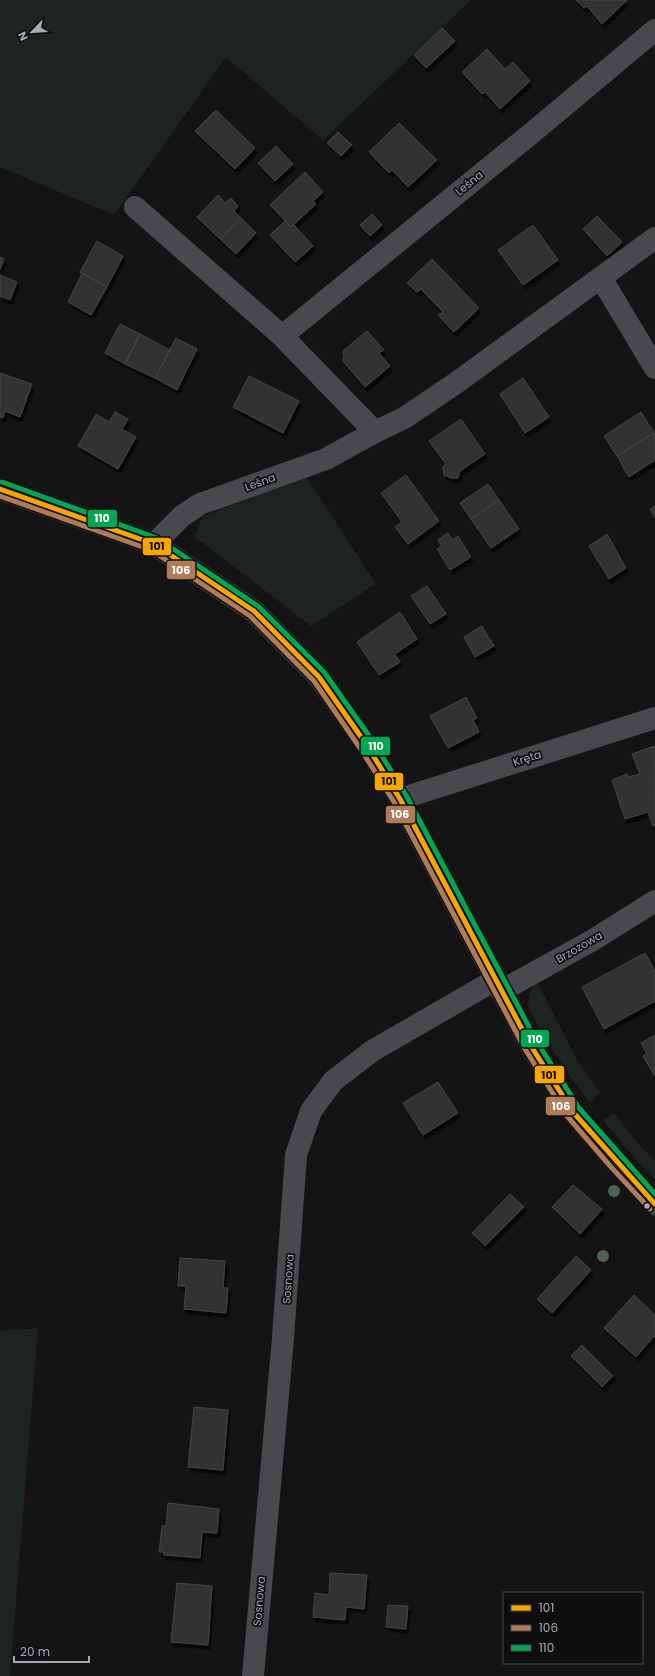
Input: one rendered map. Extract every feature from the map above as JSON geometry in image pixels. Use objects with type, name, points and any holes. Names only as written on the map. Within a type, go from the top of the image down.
[{"type":"street","name":"Leśna","points":[[282,336],[533,132],[655,30]]},
{"type":"street","points":[[135,207],[282,336],[375,432]]},
{"type":"street","name":"Leśna","points":[[154,544],[182,516],[200,504],[326,459],[404,418],[456,383],[655,238]]},
{"type":"street","points":[[601,278],[655,368]]},
{"type":"street","points":[[0,488],[154,544],[254,611],[319,677],[366,744],[400,799],[531,1046],[573,1112],[655,1204]]},
{"type":"street","name":"Kręta","points":[[400,799],[655,718]]},
{"type":"street","name":"Brzozowa","points":[[498,985],[593,940],[655,901]]},
{"type":"street","name":"Sosnowa","points":[[253,1676],[283,1338],[296,1155],[311,1111],[333,1081],[372,1051],[498,985]]},
{"type":"shaded area","points":[[0,0],[471,0],[323,140],[226,57],[114,215],[0,167]]},
{"type":"shaded area","points":[[305,475],[376,584],[311,626],[195,537],[202,517]]},
{"type":"shaded area","points":[[536,980],[577,1060],[600,1093],[590,1103],[541,1032],[528,1006],[530,993]]},
{"type":"shaded area","points":[[614,1113],[639,1145],[655,1161],[655,1179],[639,1163],[603,1120]]},
{"type":"shaded area","points":[[38,1328],[10,1676],[0,1676],[0,1331]]},
{"type":"building","points":[[576,0],[627,0],[602,24],[587,6],[584,8]]},
{"type":"building","points":[[442,28],[455,41],[426,68],[414,55]]},
{"type":"building","points":[[487,49],[505,69],[513,62],[530,81],[500,109],[485,92],[482,94],[462,72]]},
{"type":"building","points":[[216,110],[255,148],[235,169],[195,131]]},
{"type":"building","points":[[399,123],[437,160],[408,187],[392,170],[389,173],[369,152]]},
{"type":"building","points":[[338,132],[352,145],[341,156],[327,143]]},
{"type":"building","points":[[276,146],[293,164],[275,181],[258,163]]},
{"type":"building","points":[[305,172],[323,192],[313,201],[316,204],[291,227],[270,205]]},
{"type":"building","points":[[218,195],[225,203],[231,198],[238,206],[234,211],[241,218],[220,239],[197,217]]},
{"type":"building","points":[[372,214],[382,225],[370,236],[360,225]]},
{"type":"building","points":[[597,216],[622,242],[607,256],[583,229]]},
{"type":"building","points":[[241,218],[256,233],[236,254],[220,239]]},
{"type":"building","points":[[285,221],[291,227],[294,225],[313,246],[295,262],[270,235]]},
{"type":"building","points":[[533,225],[558,260],[523,285],[498,250]]},
{"type":"building","points":[[97,241],[123,256],[107,287],[80,272]]},
{"type":"building","points":[[0,257],[4,259],[0,269]]},
{"type":"building","points":[[432,259],[479,308],[454,332],[438,315],[443,312],[421,289],[417,292],[407,283]]},
{"type":"building","points":[[82,273],[107,287],[91,315],[68,302]]},
{"type":"building","points":[[0,275],[17,282],[10,300],[0,296]]},
{"type":"building","points":[[120,324],[140,334],[125,364],[105,353]]},
{"type":"building","points":[[367,331],[384,350],[379,353],[390,366],[365,387],[342,360],[344,357],[343,351]]},
{"type":"building","points":[[140,334],[170,350],[155,378],[125,364]]},
{"type":"building","points":[[176,338],[197,349],[177,390],[155,378]]},
{"type":"building","points":[[0,373],[32,384],[20,417],[5,411],[3,418],[0,417]]},
{"type":"building","points":[[249,376],[299,401],[283,433],[233,407]]},
{"type":"building","points":[[523,378],[549,417],[525,433],[500,394]]},
{"type":"building","points":[[115,412],[128,419],[122,429],[136,437],[118,469],[78,446],[96,414],[109,422]]},
{"type":"building","points":[[641,412],[654,433],[617,456],[604,436]]},
{"type":"building","points":[[461,419],[485,454],[460,471],[458,478],[451,478],[444,475],[443,467],[446,464],[429,441]]},
{"type":"building","points":[[654,433],[655,460],[629,477],[617,456]]},
{"type":"building","points":[[406,475],[439,521],[408,544],[395,527],[402,522],[381,493]]},
{"type":"building","points":[[488,484],[499,500],[471,519],[460,503]]},
{"type":"building","points":[[499,500],[519,529],[491,548],[471,519]]},
{"type":"building","points":[[655,506],[655,518],[650,509]]},
{"type":"building","points":[[448,533],[452,540],[458,536],[471,557],[450,570],[437,549],[442,546],[438,540]]},
{"type":"building","points":[[607,534],[626,568],[609,579],[589,546]]},
{"type":"building","points":[[427,586],[446,614],[430,624],[411,596]]},
{"type":"building","points":[[400,612],[417,639],[395,654],[400,662],[379,675],[357,642]]},
{"type":"building","points":[[482,626],[494,646],[475,657],[464,637]]},
{"type":"building","points":[[466,697],[477,718],[473,720],[479,732],[448,748],[430,716]]},
{"type":"building","points":[[654,746],[655,825],[653,826],[648,812],[625,819],[612,780],[627,774],[628,777],[640,774],[632,754]]},
{"type":"building","points":[[645,953],[655,971],[655,1001],[604,1029],[582,987]]},
{"type":"building","points":[[655,1035],[654,1075],[643,1056],[647,1054],[641,1043]]},
{"type":"building","points":[[438,1082],[458,1113],[423,1135],[403,1103]]},
{"type":"building","points":[[573,1185],[602,1209],[580,1234],[552,1207]]},
{"type":"building","points":[[510,1194],[524,1207],[485,1246],[472,1233]]},
{"type":"building","points":[[576,1256],[591,1270],[552,1313],[537,1299]]},
{"type":"building","points":[[180,1258],[225,1261],[223,1288],[228,1288],[226,1313],[184,1309],[186,1286],[178,1286]]},
{"type":"building","points":[[634,1295],[655,1315],[655,1335],[636,1357],[604,1328]]},
{"type":"building","points":[[582,1345],[613,1376],[602,1387],[571,1356]]},
{"type":"building","points":[[194,1407],[228,1410],[223,1470],[188,1467]]},
{"type":"building","points":[[168,1503],[219,1509],[217,1533],[202,1532],[200,1558],[164,1555],[164,1552],[159,1552],[162,1526],[166,1526]]},
{"type":"building","points":[[330,1573],[367,1575],[364,1609],[346,1607],[345,1620],[313,1617],[315,1593],[329,1595]]},
{"type":"building","points":[[177,1583],[212,1586],[208,1645],[171,1642]]},
{"type":"building","points":[[388,1605],[408,1606],[406,1629],[386,1627]]},
{"type":"transit line","name":"110","points":[[2,482],[157,538],[258,606],[324,672],[372,740],[406,795],[537,1042],[579,1108],[655,1194]]},
{"type":"transit line","name":"101","points":[[0,489],[154,544],[254,611],[319,677],[366,744],[400,799],[531,1046],[573,1112],[655,1204]]},
{"type":"transit line","name":"106","points":[[0,496],[151,550],[250,616],[314,681],[360,748],[394,802],[525,1049],[567,1116],[650,1209]]}]
